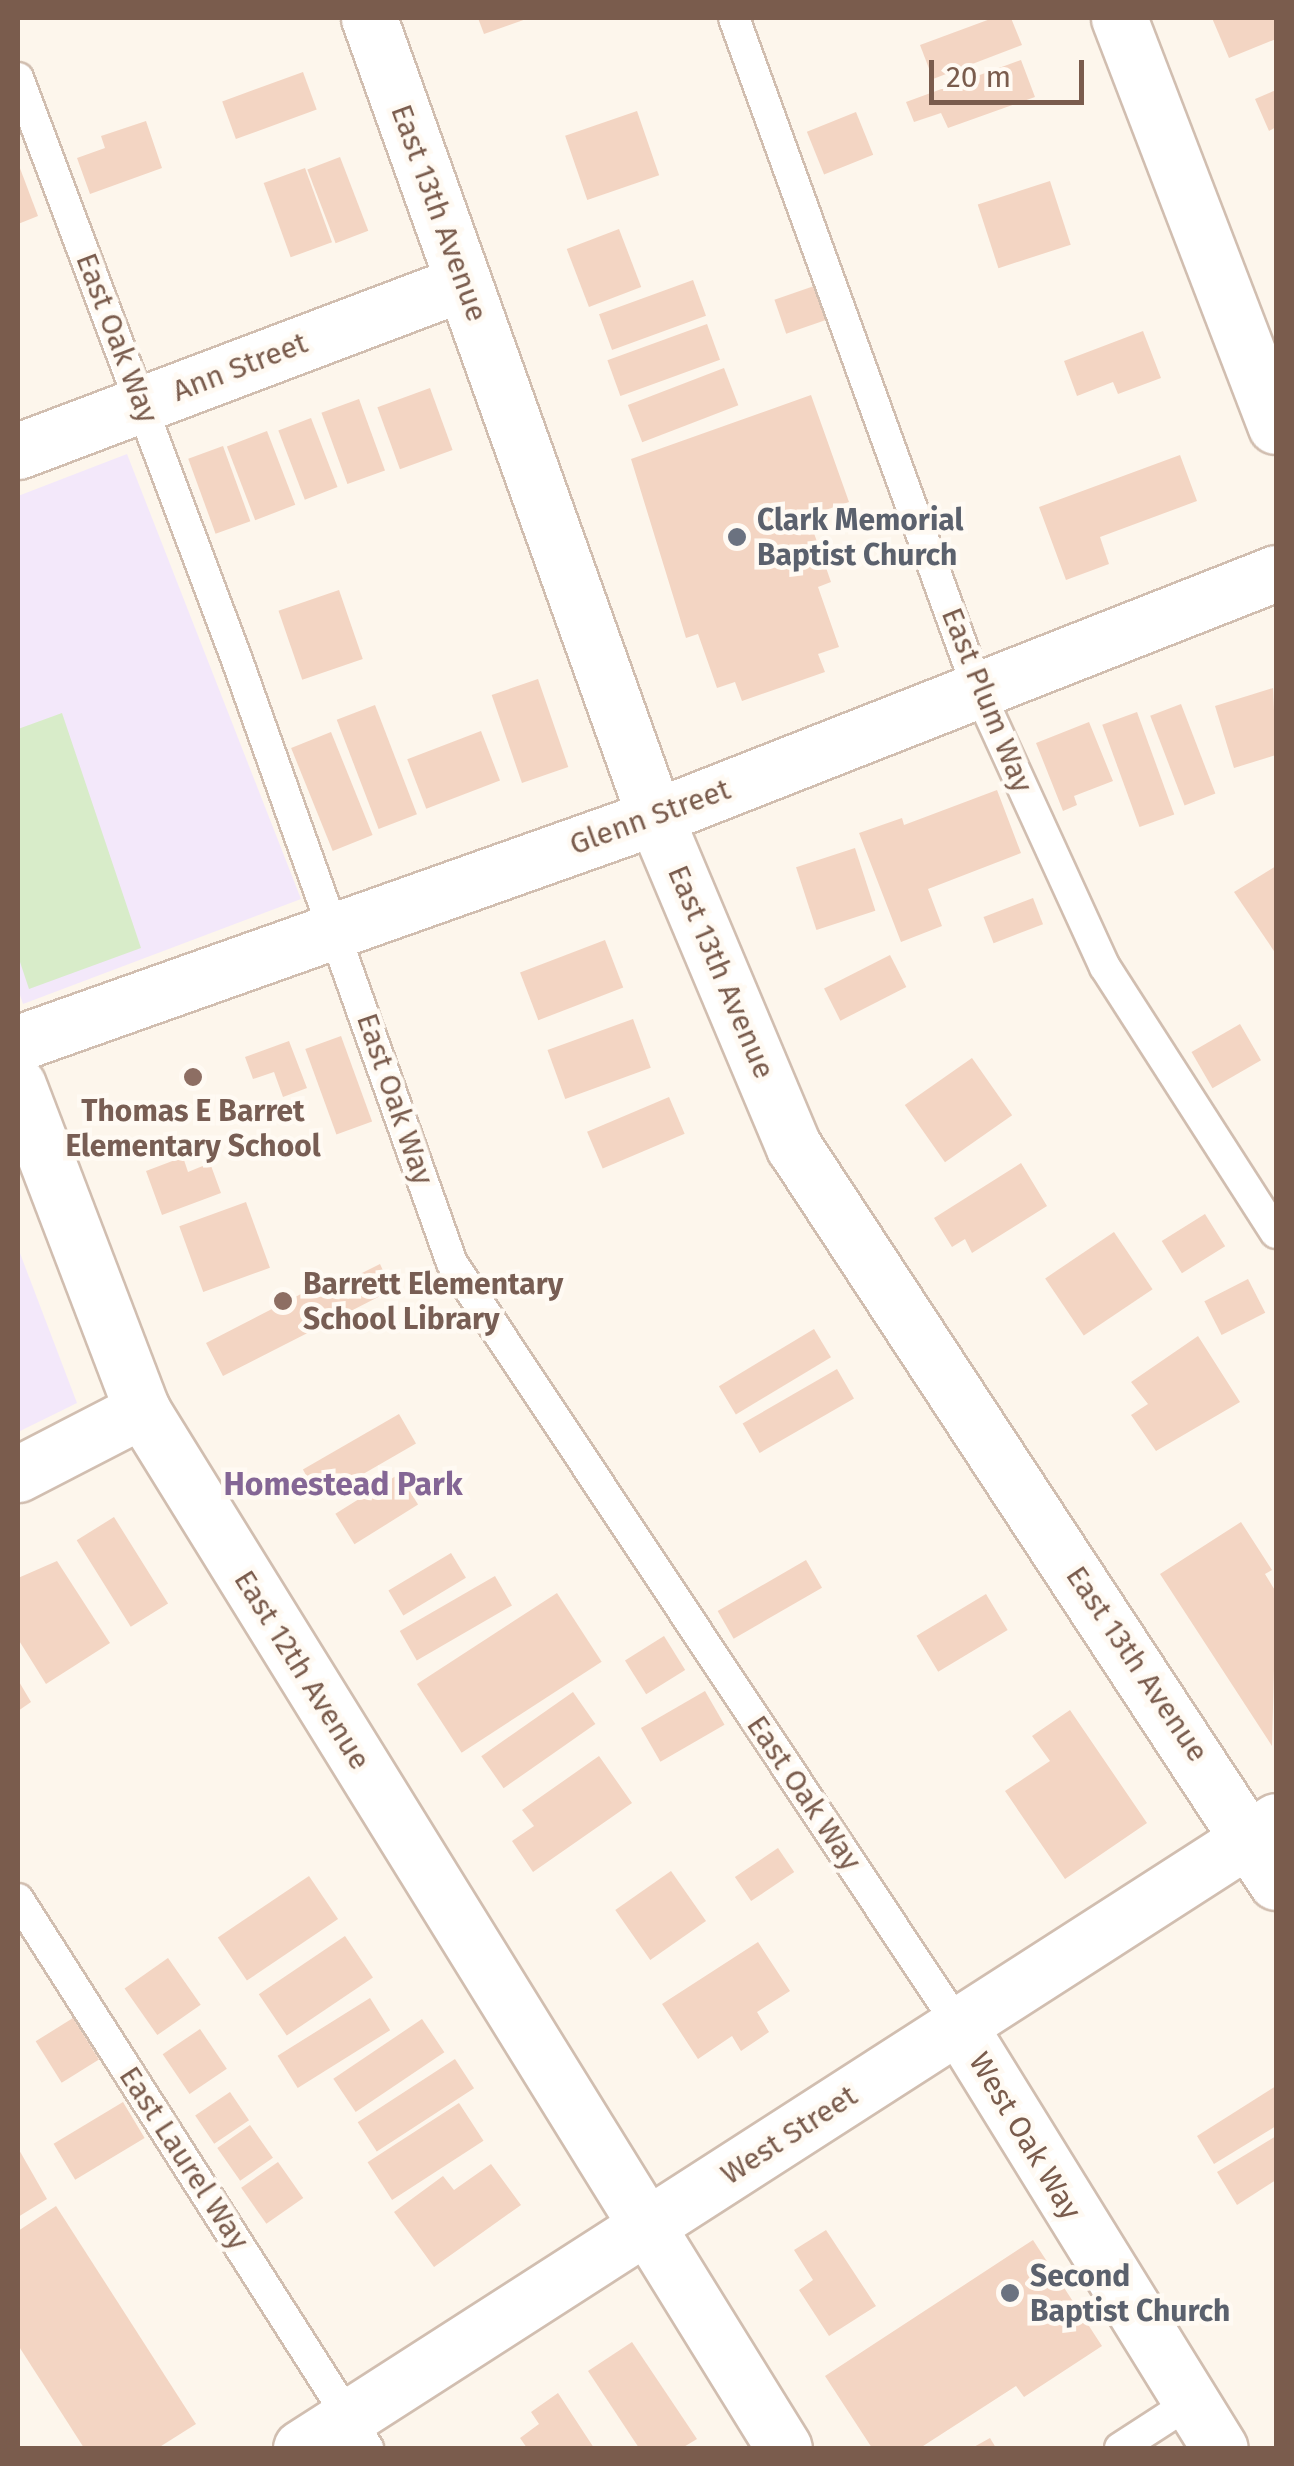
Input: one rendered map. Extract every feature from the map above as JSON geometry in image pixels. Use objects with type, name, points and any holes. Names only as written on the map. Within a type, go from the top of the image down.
[{"type":"street","name":"East 13th Avenue","points":[[369,18],[655,816],[794,1147],[1268,1847]]},
{"type":"street","points":[[1120,18],[1276,426]]},
{"type":"street","name":"Ann Street","points":[[18,451],[463,283]]},
{"type":"street","name":"Glenn Street","points":[[18,1043],[655,816],[1276,573]]},
{"type":"street","name":"East 12th Avenue","points":[[18,1084],[142,1410],[784,2448]]},
{"type":"street","points":[[18,1474],[142,1410]]},
{"type":"street","name":"West Street","points":[[301,2448],[360,2432],[646,2226],[959,2026],[1268,1847]]},
{"type":"street","name":"West Oak Way","points":[[959,2026],[1220,2448]]},
{"type":"lane","name":"East Plum Way","points":[[734,18],[978,690],[1105,967],[1276,1232]]},
{"type":"lane","name":"East Oak Way","points":[[18,78],[335,930],[452,1263],[959,2026]]},
{"type":"lane","name":"East Laurel Way","points":[[18,1898],[360,2432]]},
{"type":"lane","points":[[1120,2448],[1191,2402]]},
{"type":"shaded area","points":[[127,454],[301,899],[23,1004],[18,989],[18,496]]},
{"type":"shaded area","points":[[18,1248],[77,1403],[18,1432]]},
{"type":"green space","points":[[62,713],[141,948],[29,989],[18,956],[18,729]]},
{"type":"building","points":[[478,18],[529,18],[484,34]]},
{"type":"building","points":[[993,18],[1011,18],[1022,45],[933,79],[920,45]]},
{"type":"building","points":[[1212,18],[1276,18],[1276,39],[1229,58]]},
{"type":"building","points":[[1021,60],[1035,97],[948,128],[941,113],[914,122],[906,102]]},
{"type":"building","points":[[303,72],[317,110],[236,139],[222,101]]},
{"type":"building","points":[[1276,90],[1276,127],[1269,131],[1255,99]]},
{"type":"building","points":[[637,111],[659,175],[587,200],[565,136]]},
{"type":"building","points":[[856,112],[873,155],[824,175],[807,132]]},
{"type":"building","points":[[146,121],[162,168],[90,194],[77,158],[105,148],[101,136]]},
{"type":"building","points":[[340,157],[368,231],[336,243],[307,170]]},
{"type":"building","points":[[18,163],[38,216],[18,224]]},
{"type":"building","points":[[305,168],[332,242],[291,257],[264,183]]},
{"type":"building","points":[[1050,181],[1071,245],[998,268],[978,204]]},
{"type":"building","points":[[619,229],[641,287],[589,307],[567,249]]},
{"type":"building","points":[[693,280],[706,316],[612,350],[599,314]]},
{"type":"building","points":[[817,285],[829,319],[786,334],[774,300]]},
{"type":"building","points":[[707,324],[720,360],[620,396],[607,360]]},
{"type":"building","points":[[1143,331],[1161,378],[1118,394],[1113,382],[1077,396],[1064,361]]},
{"type":"building","points":[[724,368],[738,405],[642,442],[628,405]]},
{"type":"building","points":[[430,388],[453,450],[400,469],[377,407]]},
{"type":"building","name":"Clark Memorial Baptist Church","points":[[811,395],[849,502],[808,516],[831,582],[818,587],[839,647],[818,654],[825,672],[742,701],[735,682],[717,688],[698,634],[686,638],[631,459]]},
{"type":"building","points":[[359,399],[385,470],[347,484],[321,413]]},
{"type":"building","points":[[311,418],[338,487],[305,500],[278,431]]},
{"type":"building","points":[[267,431],[295,505],[255,520],[227,446]]},
{"type":"building","points":[[223,446],[250,521],[216,534],[188,459]]},
{"type":"building","points":[[1180,455],[1197,501],[1100,537],[1109,564],[1066,580],[1039,507]]},
{"type":"building","points":[[339,590],[363,659],[302,680],[278,611]]},
{"type":"building","points":[[538,679],[568,767],[522,783],[492,695]]},
{"type":"building","points":[[1273,688],[1276,755],[1234,768],[1215,706]]},
{"type":"building","points":[[1181,704],[1215,794],[1185,805],[1150,716]]},
{"type":"building","points":[[375,705],[417,814],[379,829],[337,720]]},
{"type":"building","points":[[1137,712],[1174,814],[1140,827],[1102,725]]},
{"type":"building","points":[[1089,722],[1113,781],[1074,796],[1077,805],[1063,811],[1036,743]]},
{"type":"building","points":[[481,731],[500,780],[426,809],[407,759]]},
{"type":"building","points":[[331,732],[373,835],[333,851],[291,748]]},
{"type":"building","points":[[997,790],[1021,853],[928,889],[942,926],[901,942],[859,833],[902,818],[904,825]]},
{"type":"building","points":[[855,848],[875,911],[816,930],[796,867]]},
{"type":"building","points":[[1276,866],[1276,954],[1234,892]]},
{"type":"building","points":[[1033,898],[1043,924],[994,943],[984,917]]},
{"type":"building","points":[[605,940],[623,988],[538,1020],[520,973]]},
{"type":"building","points":[[890,955],[906,987],[840,1021],[824,989]]},
{"type":"building","points":[[633,1019],[651,1068],[565,1099],[547,1050]]},
{"type":"building","points":[[1240,1024],[1261,1060],[1213,1088],[1192,1052]]},
{"type":"building","points":[[341,1036],[372,1122],[336,1135],[305,1049]]},
{"type":"building","points":[[289,1041],[307,1088],[283,1097],[274,1072],[253,1079],[245,1057]]},
{"type":"building","points":[[972,1058],[1012,1115],[945,1162],[905,1105]]},
{"type":"building","points":[[669,1097],[685,1134],[603,1169],[587,1132]]},
{"type":"building","points":[[183,1157],[188,1172],[210,1163],[221,1193],[162,1215],[146,1171]]},
{"type":"building","points":[[1021,1163],[1047,1206],[972,1253],[965,1239],[952,1247],[934,1218]]},
{"type":"building","points":[[246,1202],[270,1268],[203,1292],[179,1226]]},
{"type":"building","points":[[1205,1214],[1225,1246],[1182,1273],[1162,1241]]},
{"type":"building","points":[[1114,1232],[1153,1289],[1084,1336],[1045,1278]]},
{"type":"building","points":[[380,1264],[392,1290],[223,1376],[206,1343],[330,1279],[334,1287]]},
{"type":"building","points":[[1248,1279],[1265,1313],[1222,1335],[1204,1301]]},
{"type":"building","points":[[814,1329],[831,1357],[736,1414],[719,1386]]},
{"type":"building","points":[[1198,1336],[1240,1402],[1156,1451],[1131,1415],[1148,1404],[1131,1382]]},
{"type":"building","points":[[837,1369],[854,1398],[760,1453],[743,1424]]},
{"type":"building","points":[[399,1414],[416,1443],[320,1499],[303,1470]]},
{"type":"building","points":[[399,1474],[418,1505],[354,1544],[335,1514]]},
{"type":"building","points":[[114,1517],[168,1604],[131,1627],[77,1540]]},
{"type":"building","points":[[1241,1522],[1272,1570],[1265,1574],[1276,1592],[1272,1746],[1160,1574]]},
{"type":"building","points":[[451,1553],[466,1578],[403,1615],[388,1591]]},
{"type":"building","points":[[806,1560],[822,1588],[734,1639],[718,1611]]},
{"type":"building","points":[[57,1561],[110,1643],[46,1684],[18,1639],[18,1578]]},
{"type":"building","points":[[495,1576],[512,1605],[417,1660],[400,1631]]},
{"type":"building","points":[[557,1593],[602,1662],[462,1753],[417,1684]]},
{"type":"building","points":[[986,1594],[1008,1630],[938,1672],[917,1636]]},
{"type":"building","points":[[664,1636],[685,1670],[646,1694],[625,1660]]},
{"type":"building","points":[[18,1680],[31,1702],[18,1711]]},
{"type":"building","points":[[705,1691],[724,1725],[660,1762],[641,1728]]},
{"type":"building","points":[[573,1692],[595,1724],[504,1788],[481,1756]]},
{"type":"building","points":[[1070,1710],[1147,1823],[1065,1879],[1005,1791],[1050,1761],[1032,1736]]},
{"type":"building","points":[[599,1756],[632,1803],[533,1872],[512,1841],[534,1826],[522,1810]]},
{"type":"building","points":[[778,1848],[794,1872],[751,1901],[735,1877]]},
{"type":"building","points":[[671,1871],[706,1921],[650,1960],[615,1910]]},
{"type":"building","points":[[309,1876],[338,1919],[247,1981],[218,1938]]},
{"type":"building","points":[[345,1936],[373,1977],[287,2036],[259,1994]]},
{"type":"building","points":[[758,1942],[790,1991],[757,2012],[769,2032],[741,2051],[732,2036],[698,2059],[662,2004]]},
{"type":"building","points":[[168,1958],[201,2005],[157,2035],[125,1988]]},
{"type":"building","points":[[370,1998],[390,2030],[298,2088],[278,2056]]},
{"type":"building","points":[[73,2018],[99,2060],[62,2083],[36,2041]]},
{"type":"building","points":[[422,2019],[444,2052],[356,2112],[333,2079]]},
{"type":"building","points":[[200,2029],[227,2069],[190,2094],[163,2054]]},
{"type":"building","points":[[455,2059],[474,2088],[377,2152],[358,2122]]},
{"type":"building","points":[[1276,2086],[1276,2126],[1214,2164],[1197,2136]]},
{"type":"building","points":[[230,2092],[249,2120],[214,2144],[195,2115]]},
{"type":"building","points":[[123,2102],[145,2138],[75,2180],[54,2144]]},
{"type":"building","points":[[459,2103],[484,2141],[392,2200],[368,2162]]},
{"type":"building","points":[[250,2125],[273,2158],[240,2181],[217,2148]]},
{"type":"building","points":[[1276,2136],[1276,2180],[1237,2205],[1217,2172]]},
{"type":"building","points":[[18,2148],[47,2199],[18,2217]]},
{"type":"building","points":[[278,2162],[303,2198],[266,2224],[241,2188]]},
{"type":"building","points":[[491,2164],[521,2205],[434,2267],[394,2212],[443,2176],[454,2190]]},
{"type":"building","points":[[56,2206],[196,2424],[158,2448],[84,2448],[18,2345],[18,2231]]},
{"type":"building","points":[[826,2230],[876,2306],[829,2336],[799,2290],[813,2280],[794,2250]]},
{"type":"building","name":"Second Baptist Church","points":[[1033,2240],[1102,2346],[1024,2397],[1016,2386],[920,2448],[872,2448],[825,2376]]},
{"type":"building","points":[[632,2342],[697,2439],[682,2448],[639,2448],[588,2371]]},
{"type":"building","points":[[558,2393],[594,2448],[527,2448],[520,2438],[539,2424],[531,2412]]},
{"type":"building","points":[[990,2438],[996,2448],[972,2448]]},
{"type":"place","name":"Clark Memorial Baptist Church","points":[[737,537]]},
{"type":"place","name":"Thomas E Barret Elementary School","points":[[193,1077]]},
{"type":"place","name":"Barrett Elementary School Library","points":[[283,1301]]},
{"type":"place","name":"Second Baptist Church","points":[[1010,2293]]},
{"type":"district","name":"Homestead Park","points":[[343,1484]]}]
